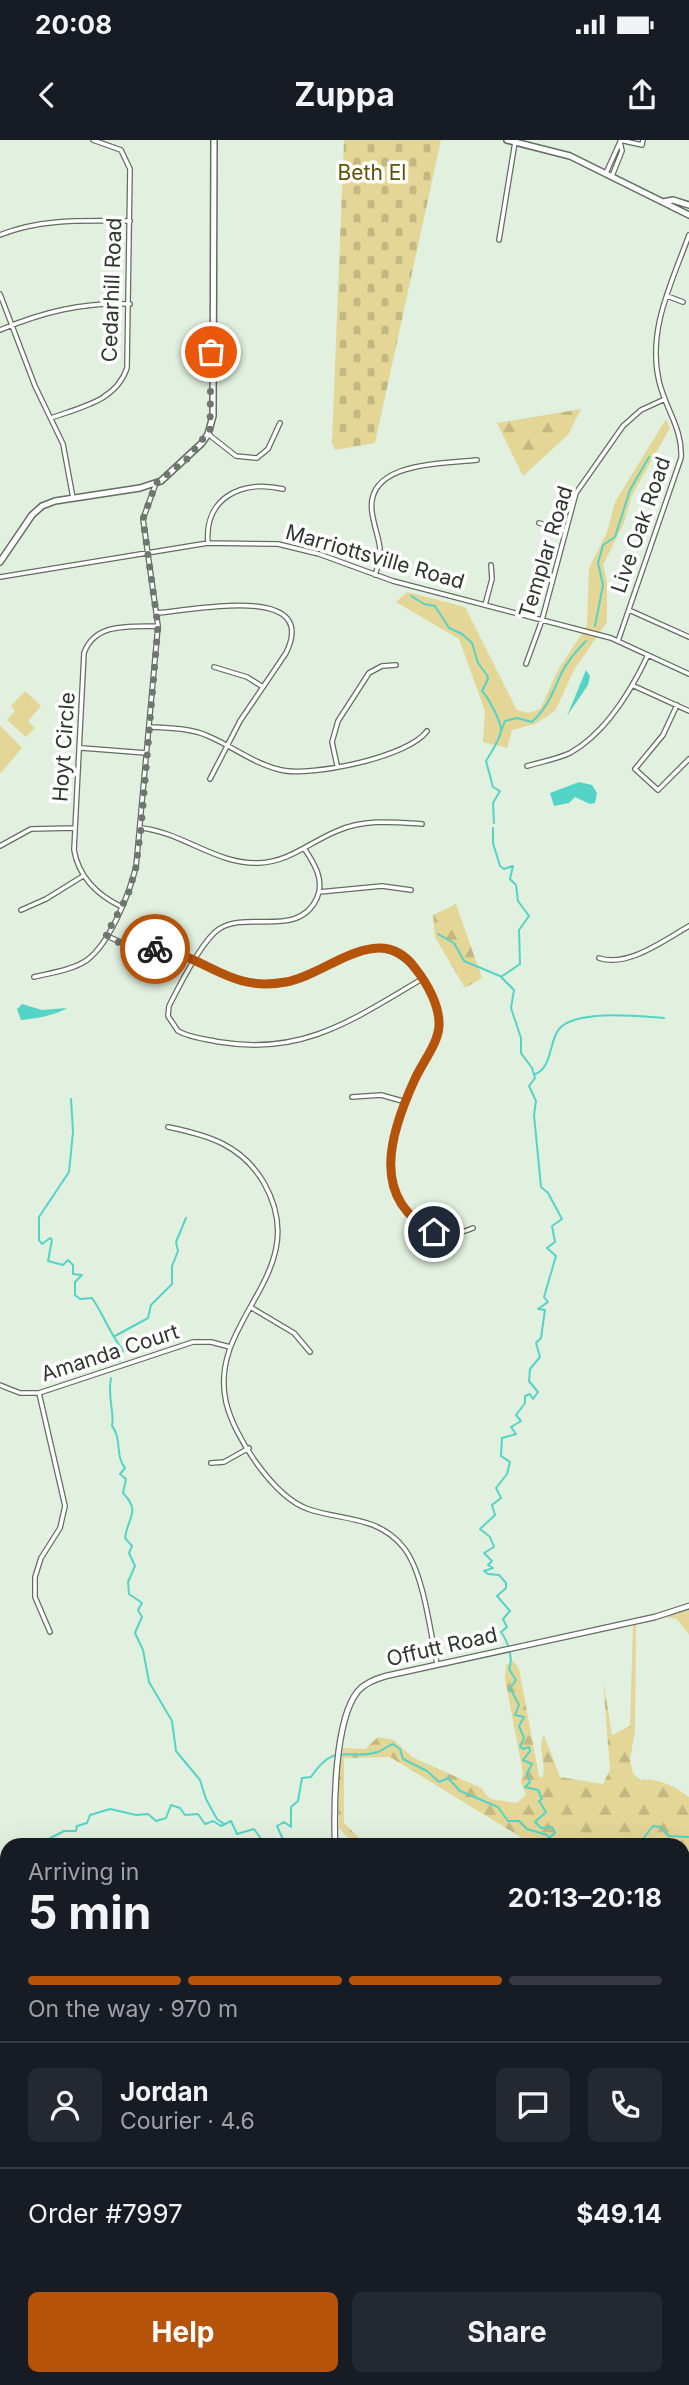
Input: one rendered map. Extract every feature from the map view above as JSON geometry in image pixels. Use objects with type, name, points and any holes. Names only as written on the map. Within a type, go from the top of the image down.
[{"type":"main road","points":[[0,562],[36,510],[51,502],[156,483],[180,467],[208,434],[213,410],[214,140]]},
{"type":"main road","points":[[507,140],[564,153],[689,215]]},
{"type":"main road","points":[[663,202],[673,200],[689,205]]},
{"type":"street","name":"Cedarhill Road","points":[[51,418],[107,396],[121,382],[128,360],[131,176],[128,158],[116,146],[93,140]]},
{"type":"street","points":[[609,174],[620,141],[642,145],[643,140]]},
{"type":"street","points":[[499,240],[515,142]]},
{"type":"street","points":[[0,235],[27,225],[53,221],[130,221]]},
{"type":"street","name":"Live Oak Road","points":[[618,641],[680,463],[680,436],[658,379],[655,347],[667,296],[689,235]]},
{"type":"street","points":[[0,294],[40,398],[63,444],[73,498]]},
{"type":"street","points":[[667,296],[683,302]]},
{"type":"street","points":[[0,330],[77,305],[130,304]]},
{"type":"street","name":"Templar Road","points":[[526,664],[542,620],[576,493],[623,426],[641,410],[665,399]]},
{"type":"street","points":[[208,434],[236,456],[257,458],[268,449],[280,423]]},
{"type":"street","points":[[375,575],[382,545],[372,502],[380,484],[391,474],[404,470],[477,460]]},
{"type":"street","points":[[680,463],[689,465]]},
{"type":"street","points":[[34,978],[86,961],[106,935],[122,907],[136,867],[158,626],[143,519],[156,483]]},
{"type":"street","points":[[208,543],[209,515],[224,498],[267,487],[283,489]]},
{"type":"street","points":[[539,523],[565,531]]},
{"type":"street","name":"Marriottsville Road","points":[[0,577],[208,543],[250,541],[289,546],[375,575],[618,641],[689,674]]},
{"type":"street","points":[[485,605],[492,579],[491,565]]},
{"type":"street","points":[[157,613],[264,605],[282,612],[292,626],[291,642],[210,779]]},
{"type":"street","points":[[629,610],[689,637]]},
{"type":"street","name":"Hoyt Circle","points":[[83,876],[75,856],[74,828],[85,653],[88,643],[99,633],[114,628],[158,626]]},
{"type":"street","points":[[527,766],[564,755],[585,743],[634,686],[648,655]]},
{"type":"street","points":[[337,765],[332,742],[338,721],[369,673],[383,666],[396,665]]},
{"type":"street","points":[[214,667],[247,677],[263,687]]},
{"type":"street","points":[[634,686],[689,711]]},
{"type":"street","points":[[677,705],[663,735],[635,769],[658,790],[689,760]]},
{"type":"street","points":[[150,726],[198,732],[267,766],[288,771],[337,765],[400,750],[419,741],[427,731]]},
{"type":"street","points":[[81,748],[146,753]]},
{"type":"street","points":[[141,828],[166,832],[243,862],[268,862],[304,848],[340,829],[363,823],[422,824]]},
{"type":"street","points":[[0,846],[31,829],[74,828]]},
{"type":"street","points":[[304,848],[317,870],[319,892],[308,910],[293,919],[274,923],[234,924],[219,929],[172,999],[168,1016],[178,1031],[213,1041],[259,1046],[315,1037],[342,1026],[422,979]]},
{"type":"street","points":[[21,910],[46,900],[83,876],[100,895],[122,907]]},
{"type":"street","points":[[319,892],[382,887],[411,890]]},
{"type":"street","points":[[599,958],[606,960],[632,955],[689,926]]},
{"type":"street","points":[[106,935],[125,946],[170,951],[232,980],[274,984],[313,975],[362,949],[380,948],[402,955],[422,979],[433,998],[439,1025],[406,1102],[389,1171],[395,1195],[409,1214],[434,1232],[462,1233],[474,1228]]},
{"type":"street","points":[[352,1097],[381,1095],[406,1102]]},
{"type":"street","points":[[168,1127],[214,1138],[235,1150],[251,1165],[271,1196],[277,1222],[277,1248],[271,1273],[230,1347],[224,1378],[232,1419],[274,1486],[291,1501],[312,1511],[371,1523],[401,1545],[416,1572],[437,1664]]},
{"type":"street","points":[[252,1308],[294,1333],[310,1352]]},
{"type":"street","name":"Amanda Court","points":[[0,1385],[20,1393],[39,1394],[193,1342],[211,1342],[230,1347]]},
{"type":"street","points":[[39,1394],[65,1506],[60,1528],[38,1565],[34,1584],[37,1605],[50,1632]]},
{"type":"street","points":[[211,1464],[224,1462],[249,1448]]},
{"type":"street","name":"Offutt Road","points":[[335,1838],[334,1798],[340,1753],[351,1705],[363,1686],[381,1677],[689,1606]]},
{"type":"green space","name":"Beth El","points":[[344,140],[441,140],[375,443],[335,450],[332,442]]},
{"type":"green space","points":[[581,409],[568,435],[523,476],[497,423]]},
{"type":"green space","points":[[666,419],[670,428],[632,495],[624,523],[603,565],[607,582],[607,622],[574,670],[555,711],[535,724],[512,730],[507,748],[483,742],[485,711],[459,639],[396,602],[407,592],[465,607],[517,710],[529,713],[540,709],[559,668],[587,626],[589,568],[607,532],[615,502]]},
{"type":"green space","points":[[25,691],[41,706],[28,721],[35,728],[26,737],[7,720],[15,711],[11,706]]},
{"type":"green space","points":[[0,725],[22,748],[0,774]]},
{"type":"green space","points":[[456,904],[482,978],[465,988],[435,937],[433,915]]},
{"type":"green space","points":[[689,1610],[689,1635],[677,1619],[667,1617]]},
{"type":"green space","points":[[633,1625],[636,1625],[635,1730],[630,1760],[633,1773],[640,1780],[654,1780],[666,1784],[689,1797],[689,1838],[522,1838],[390,1757],[344,1758],[344,1823],[359,1838],[348,1838],[339,1828],[338,1781],[343,1748],[365,1749],[378,1737],[394,1740],[412,1757],[481,1788],[490,1799],[517,1803],[526,1795],[521,1783],[523,1773],[505,1679],[506,1665],[514,1661],[519,1669],[539,1776],[542,1778],[544,1767],[541,1745],[544,1735],[560,1777],[603,1784],[610,1770],[603,1679],[612,1735],[630,1726]]},
{"type":"water","points":[[586,670],[590,676],[588,685],[567,716]]},
{"type":"water","points":[[579,782],[592,785],[597,793],[595,803],[590,804],[575,797],[569,803],[554,806],[550,793]]},
{"type":"water","points":[[22,1004],[42,1010],[67,1008],[57,1013],[21,1020],[17,1009]]},
{"type":"waterway","points":[[595,626],[603,585],[598,563],[603,545],[615,537],[630,490],[649,457]]},
{"type":"waterway","points":[[411,596],[424,604],[435,606],[449,628],[472,643],[478,663],[487,675],[488,679],[482,691],[494,710],[501,731],[486,761],[493,787],[500,791],[493,803],[494,823]]},
{"type":"waterway","points":[[502,729],[505,721],[517,718],[532,722],[538,716],[567,664],[586,641]]},
{"type":"waterway","points":[[493,828],[493,843],[500,866],[504,869],[513,866],[510,879],[516,885],[518,901],[529,916],[519,930],[520,964],[501,977],[514,990],[511,1008],[521,1038],[521,1053],[532,1068],[535,1078],[529,1086],[536,1101],[534,1115],[541,1187],[548,1193],[562,1219],[552,1226],[555,1242],[547,1248],[556,1256],[544,1297],[548,1302],[538,1309],[545,1310],[541,1338],[536,1343],[540,1357],[530,1369],[529,1381],[538,1392],[533,1399],[530,1394],[525,1396],[525,1403],[516,1415],[521,1421],[511,1427],[516,1434],[502,1438],[501,1456],[510,1462],[507,1474],[496,1488],[501,1498],[492,1505],[495,1515],[480,1529],[490,1537],[494,1547],[484,1553],[492,1561],[488,1565],[493,1568],[484,1571],[499,1575],[506,1583],[506,1588],[497,1596],[510,1611],[503,1619],[507,1627],[501,1632],[510,1655],[509,1669],[516,1680],[510,1688],[519,1705],[515,1715],[524,1717],[519,1726],[524,1738],[520,1746],[523,1749],[529,1747],[530,1751],[523,1760],[532,1764],[527,1773],[530,1782],[525,1787],[538,1790],[542,1799],[539,1801],[546,1812],[535,1822],[541,1828],[552,1827],[555,1833],[549,1838]]},
{"type":"waterway","points":[[438,934],[454,943],[464,961],[500,976]]},
{"type":"waterway","points":[[535,1074],[545,1067],[556,1034],[567,1023],[609,1015],[664,1018]]},
{"type":"waterway","points":[[71,1099],[73,1132],[69,1172],[39,1217],[39,1240],[42,1244],[50,1238],[52,1240],[48,1261],[63,1265],[68,1260],[73,1265],[73,1274],[82,1275],[75,1282],[75,1295],[80,1299],[92,1298],[123,1350],[120,1361]]},
{"type":"waterway","points":[[115,1336],[148,1318],[151,1305],[172,1284],[172,1266],[178,1251],[176,1242],[186,1218]]},
{"type":"waterway","points":[[111,1378],[112,1426],[125,1468],[120,1474],[126,1479],[123,1493],[132,1510],[125,1538],[132,1546],[129,1553],[135,1566],[128,1582],[129,1594],[142,1603],[138,1610],[142,1617],[135,1633],[143,1650],[149,1682],[172,1721],[176,1751],[200,1780],[206,1799],[217,1819],[224,1824]]},
{"type":"waterway","points":[[282,1838],[277,1826],[284,1822],[291,1827],[291,1807],[298,1801],[302,1778],[311,1777],[319,1766],[334,1756],[378,1752],[393,1744],[400,1749],[403,1759],[427,1771],[439,1782],[448,1778],[460,1791],[498,1807],[508,1821],[519,1821],[527,1829],[549,1838]]},
{"type":"waterway","points":[[51,1838],[64,1831],[76,1831],[77,1826],[87,1823],[90,1815],[110,1809],[136,1815],[148,1814],[156,1821],[166,1818],[171,1805],[180,1808],[185,1815],[198,1814],[205,1824],[213,1821],[221,1826],[231,1821],[237,1834],[254,1829],[261,1838]]},
{"type":"waterway","points":[[644,1838],[653,1826],[660,1827],[669,1836],[689,1837]]},
{"type":"way so far","points":[[155,949],[125,946],[106,935],[128,895],[136,867],[141,828],[158,626],[143,519],[156,483],[170,475],[186,460],[210,430],[213,410],[211,352]]},
{"type":"route","points":[[155,949],[181,954],[218,975],[247,984],[274,984],[301,979],[354,952],[370,947],[393,951],[415,967],[433,998],[439,1025],[398,1124],[389,1171],[392,1188],[399,1203],[434,1232]]}]
